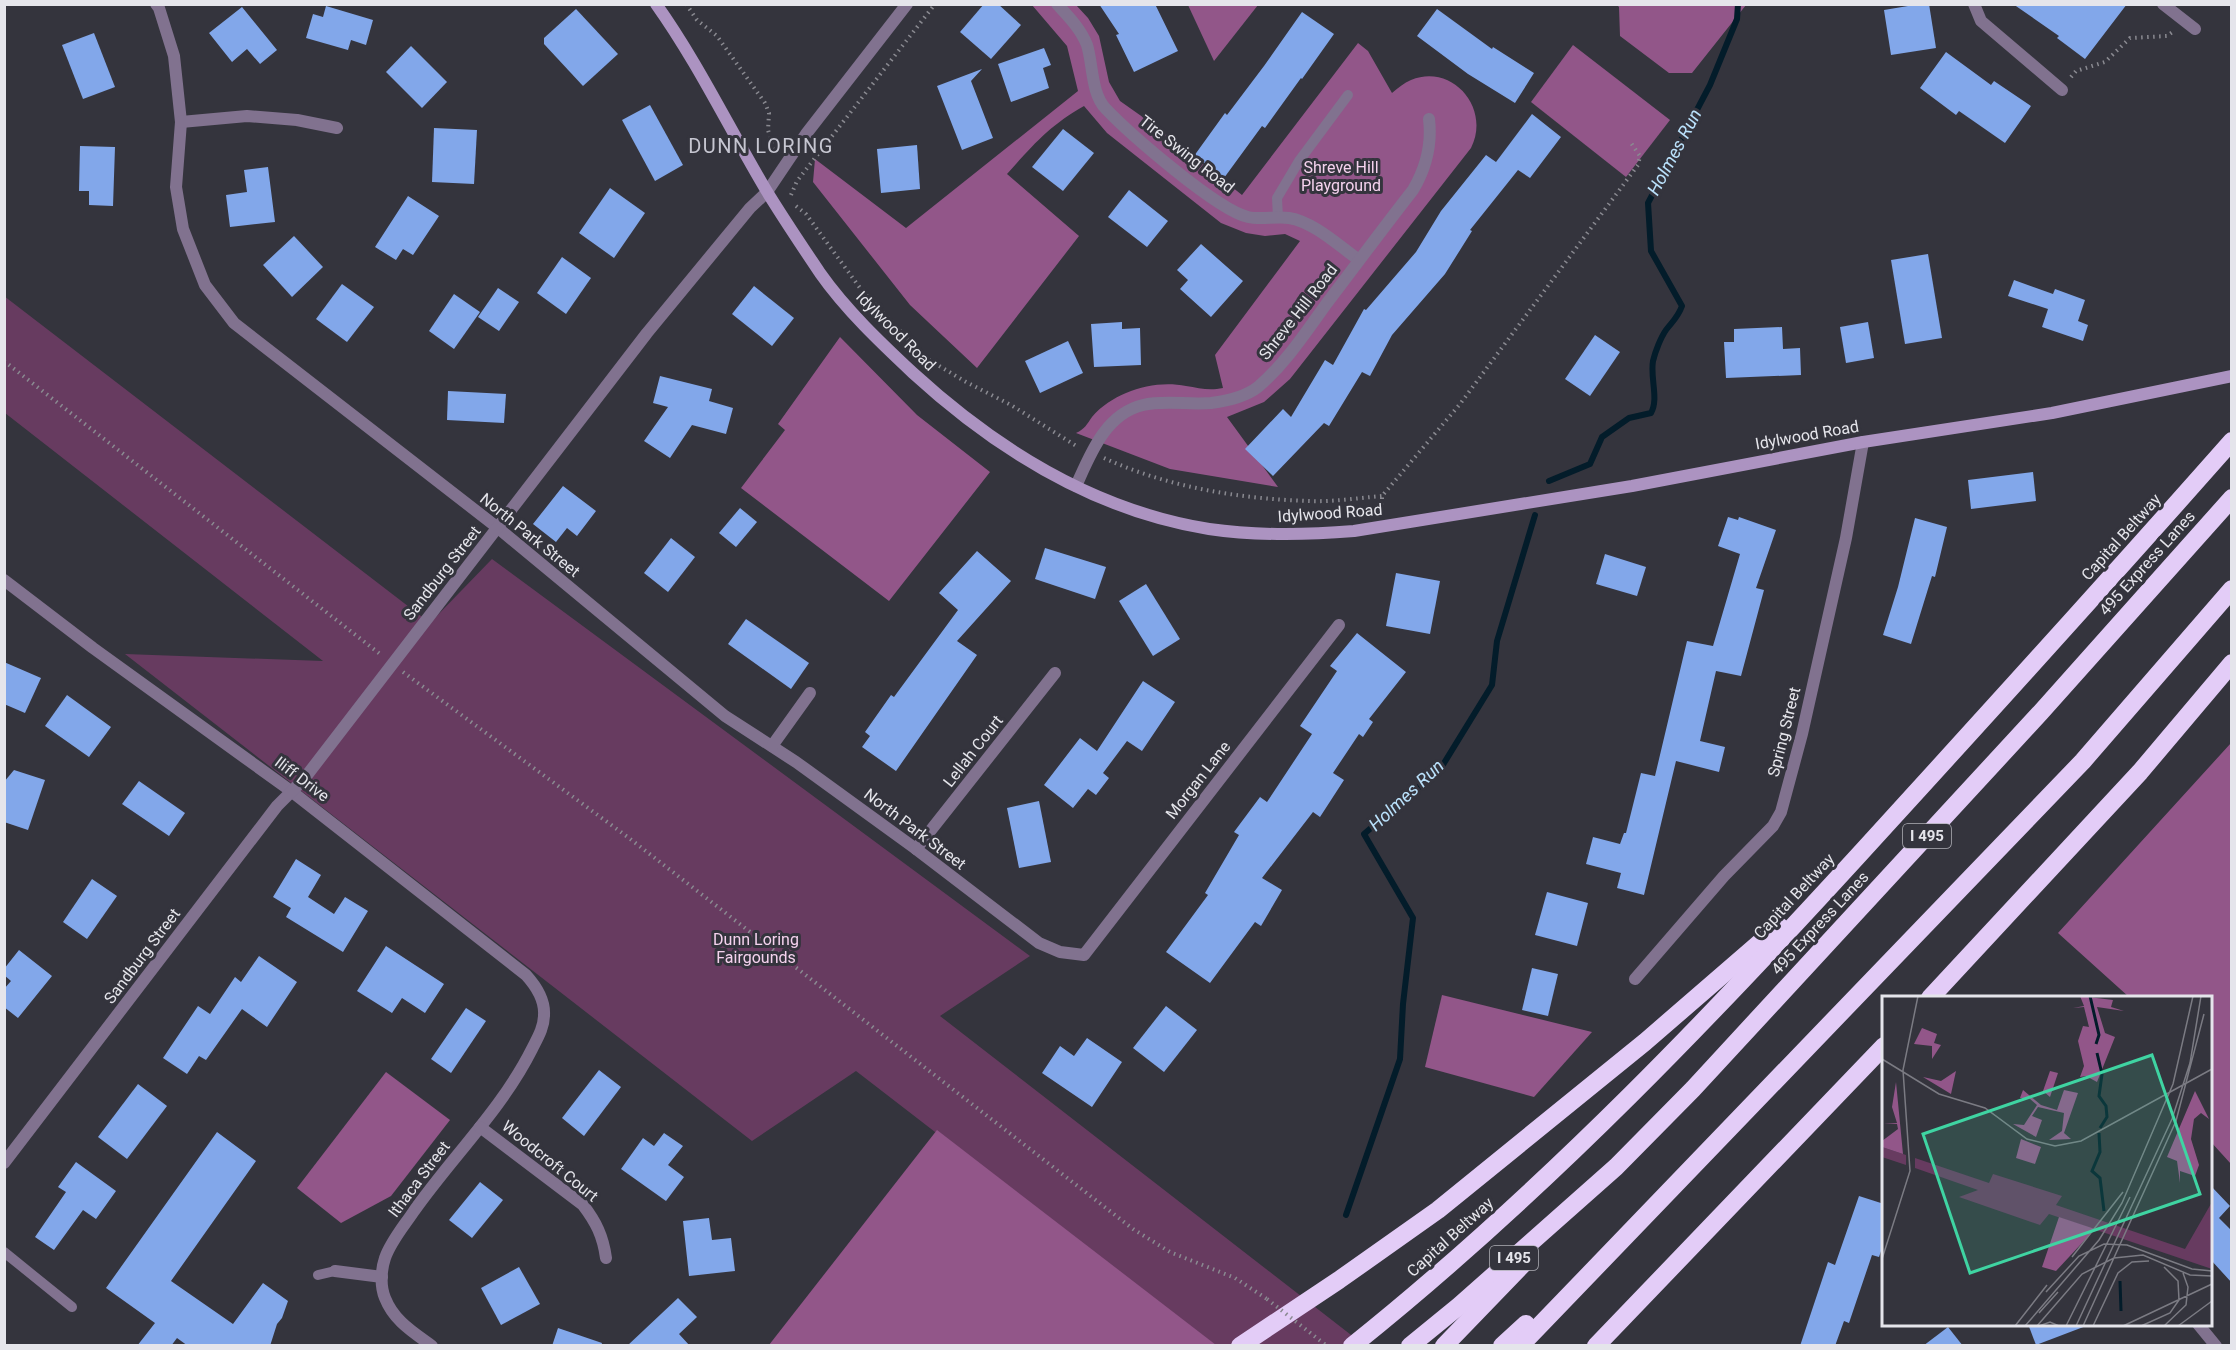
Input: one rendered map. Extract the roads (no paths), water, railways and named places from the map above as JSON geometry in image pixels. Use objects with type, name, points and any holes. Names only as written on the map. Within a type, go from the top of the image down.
[{"type":"highway","name":"Capital Beltway","points":[[1352,1346],[1408,1301],[1525,1197],[1748,974],[1855,860],[2232,441]]},
{"type":"highway","name":"495 Express Lanes","points":[[1410,1346],[1459,1306],[1616,1167],[1694,1089],[2041,712],[2232,498]]},
{"type":"highway","points":[[1520,1346],[2083,761],[2232,589]]},
{"type":"highway","points":[[1932,996],[2140,771],[2232,663]]},
{"type":"highway","points":[[1240,1346],[1438,1210],[1645,1041],[1855,860]]},
{"type":"highway","points":[[1596,1346],[1882,1048]]},
{"type":"highway","points":[[1444,1346],[1616,1167]]},
{"type":"highway","points":[[1502,1346],[1618,1243]]},
{"type":"main road","name":"Idylwood Road","points":[[656,4],[681,40],[767,192],[821,275],[892,353],[977,426],[1027,460],[1118,505],[1164,519],[1260,534],[1311,535],[1354,531],[1632,486],[1863,442],[2052,413],[2232,375]]},
{"type":"street","name":"North Park Street","points":[[156,4],[174,56],[181,122],[176,187],[183,229],[205,285],[234,323],[498,528],[725,716],[916,849],[1039,943],[1060,952],[1084,955]]},
{"type":"street","name":"Sandburg Street","points":[[4,1163],[277,806],[304,779],[647,333],[750,208],[767,192],[839,90],[907,4]]},
{"type":"street","name":"Tire Swing Road","points":[[1057,4],[1086,42],[1095,87],[1104,107],[1145,145],[1226,207],[1248,217],[1292,218],[1314,228],[1359,260]]},
{"type":"street","points":[[1974,4],[1981,21],[2062,90]]},
{"type":"street","points":[[2163,4],[2195,29]]},
{"type":"street","points":[[181,122],[247,116],[297,120],[337,128]]},
{"type":"street","name":"Shreve Hill Road","points":[[1076,486],[1091,452],[1113,422],[1126,411],[1144,405],[1230,401],[1256,388],[1284,361],[1413,190],[1420,178],[1429,146],[1431,132],[1429,119]]},
{"type":"street","name":"Spring Street","points":[[1635,979],[1724,876],[1773,826],[1781,812],[1802,734],[1846,538],[1863,442]]},
{"type":"street","name":"Iliff Drive","points":[[4,580],[93,648],[291,791],[526,975],[536,986],[542,1000],[544,1015],[541,1031]]},
{"type":"street","name":"Morgan Lane","points":[[1084,955],[1339,625]]},
{"type":"street","name":"Lellah Court","points":[[916,849],[1055,673]]},
{"type":"street","points":[[771,746],[810,693]]},
{"type":"street","name":"Ithaca Street","points":[[432,1346],[403,1325],[393,1313],[384,1296],[382,1277],[385,1258],[393,1242],[435,1182],[480,1127],[523,1066],[541,1031]]},
{"type":"street","name":"Woodcroft Court","points":[[480,1127],[583,1205],[596,1221],[604,1241],[606,1258]]},
{"type":"street","points":[[335,1270],[382,1277]]},
{"type":"street","points":[[2200,1326],[2216,1346]]},
{"type":"lane","points":[[1278,217],[1277,198],[1299,161],[1348,95]]},
{"type":"lane","points":[[4,1252],[72,1307]]},
{"type":"lane","points":[[318,1275],[335,1270]]},
{"type":"waterway","name":"Holmes Run","points":[[1549,481],[1590,464],[1602,437],[1629,418],[1651,413],[1654,401],[1652,368],[1654,357],[1662,337],[1682,306],[1651,251],[1648,203],[1710,85],[1737,19],[1738,4]]},
{"type":"waterway","name":"Holmes Run","points":[[1346,1215],[1400,1059],[1403,1004],[1413,918],[1364,834],[1441,768],[1492,685],[1497,641],[1535,515]]},
{"type":"district","name":"DUNN LORING","points":[[761,146]]},
{"type":"park label","name":"Shreve Hill Playground","points":[[1341,176]]},
{"type":"park label","name":"Dunn Loring Fairgounds","points":[[756,948]]}]
